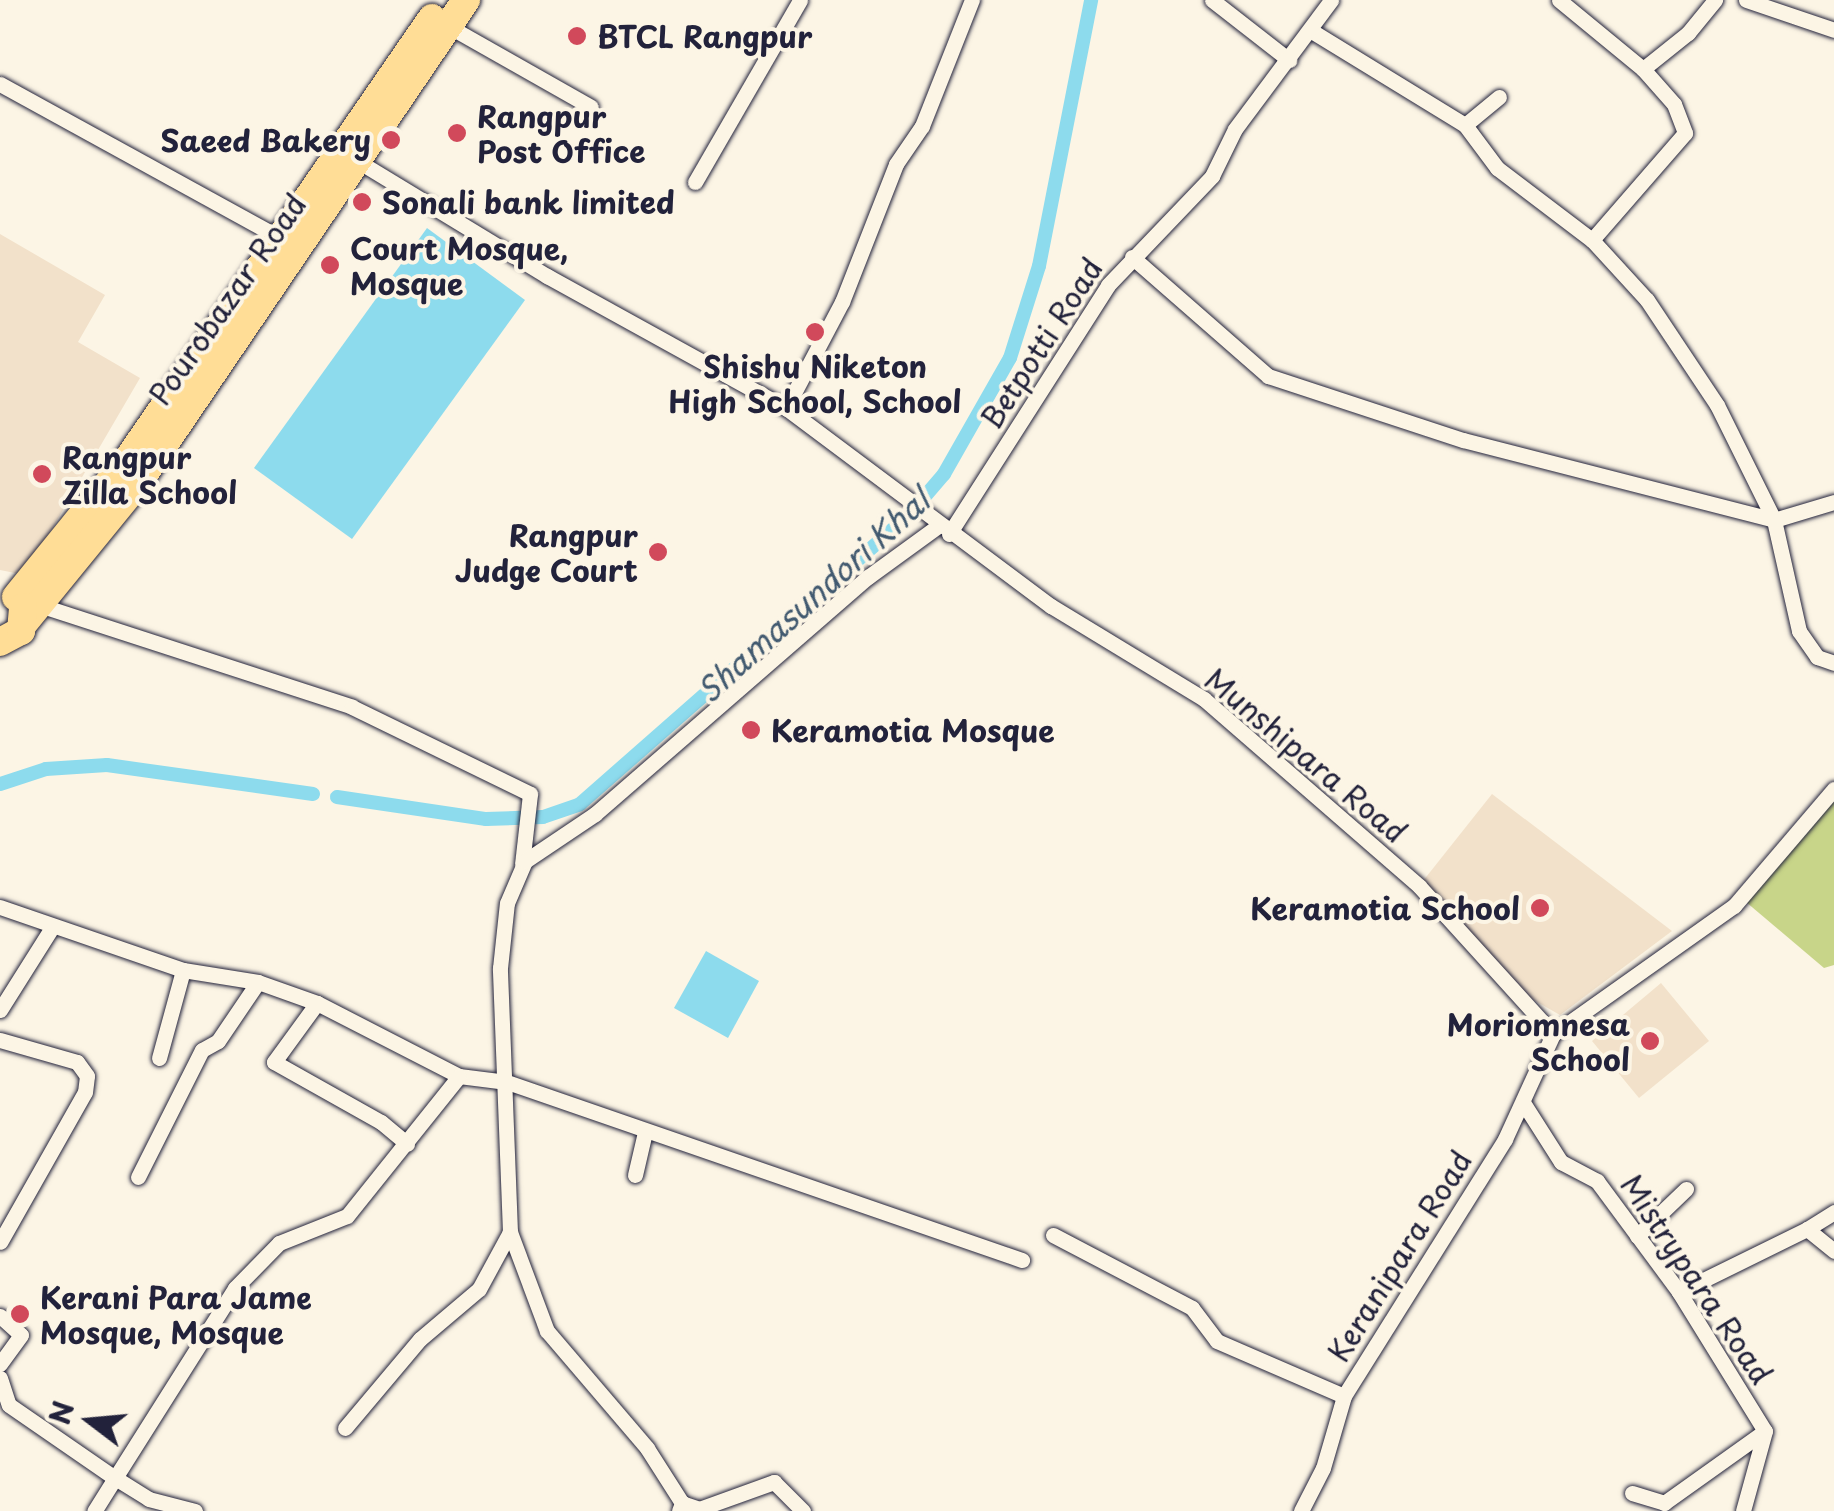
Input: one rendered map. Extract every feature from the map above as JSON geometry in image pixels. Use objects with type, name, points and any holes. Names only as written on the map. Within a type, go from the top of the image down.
[{"type":"highway","name":"Pourobazar Road","points":[[0,642],[15,637],[20,604],[289,245],[446,13],[466,0]]},
{"type":"highway","name":"Pourobazar Road","points":[[289,245],[361,163],[446,13]]},
{"type":"street","points":[[695,182],[800,0]]},
{"type":"street","points":[[786,408],[842,302],[896,164],[922,126],[972,0]]},
{"type":"street","points":[[1212,0],[1289,60]]},
{"type":"street","name":"Betpotti Road","points":[[944,530],[1132,257],[1212,176],[1236,129],[1331,0]]},
{"type":"street","points":[[1559,0],[1643,69],[1674,104],[1684,132],[1592,240]]},
{"type":"street","points":[[1643,69],[1688,34],[1714,0]]},
{"type":"street","points":[[1746,0],[1834,30]]},
{"type":"street","points":[[446,13],[592,107]]},
{"type":"street","points":[[1310,30],[1465,125],[1497,168],[1592,240],[1647,300],[1718,405],[1774,520],[1799,631],[1817,657],[1834,662]]},
{"type":"street","points":[[0,84],[289,245]]},
{"type":"street","points":[[1465,125],[1500,97]]},
{"type":"street","name":"Munshipara Road","points":[[361,163],[547,276],[786,408],[944,530],[1052,606],[1204,699],[1418,886],[1552,1034]]},
{"type":"street","points":[[1132,257],[1268,376],[1462,440],[1774,520],[1834,502]]},
{"type":"street","points":[[522,864],[596,814],[675,731],[781,639],[868,576],[944,530]]},
{"type":"street","points":[[856,563],[868,576]]},
{"type":"street","points":[[20,604],[352,707],[530,794],[522,864],[507,903],[500,968],[510,1232],[547,1331],[647,1448],[680,1507],[699,1509],[774,1482],[803,1511]]},
{"type":"street","points":[[1552,1034],[1734,906],[1834,789]]},
{"type":"street","points":[[0,907],[184,970],[258,982],[317,1003],[459,1076],[645,1132],[1022,1260]]},
{"type":"street","points":[[0,1010],[53,926]]},
{"type":"street","points":[[159,1058],[184,970]]},
{"type":"street","points":[[138,1177],[202,1050],[218,1042],[258,982]]},
{"type":"street","points":[[317,1003],[274,1062],[381,1122],[408,1144]]},
{"type":"street","name":"Keranipara Road","points":[[1301,1511],[1323,1468],[1344,1396],[1524,1104],[1552,1034]]},
{"type":"street","points":[[0,1040],[77,1062],[87,1076],[85,1092],[0,1242]]},
{"type":"street","points":[[94,1511],[235,1288],[279,1244],[346,1216],[408,1144],[459,1076]]},
{"type":"street","name":"Mistrypara Road","points":[[1524,1104],[1561,1162],[1596,1182],[1679,1292],[1765,1431],[1743,1511]]},
{"type":"street","points":[[634,1175],[645,1132]]},
{"type":"street","points":[[1637,1236],[1686,1189]]},
{"type":"street","points":[[1679,1292],[1834,1212]]},
{"type":"street","points":[[1807,1228],[1834,1251]]},
{"type":"street","points":[[345,1428],[420,1339],[478,1289],[510,1232]]},
{"type":"street","points":[[1053,1234],[1192,1308],[1217,1342],[1344,1396]]},
{"type":"street","points":[[0,1316],[21,1335],[0,1364]]},
{"type":"street","points":[[0,1378],[8,1405],[149,1500],[195,1511]]},
{"type":"street","points":[[1632,1493],[1664,1504],[1765,1431]]},
{"type":"shaded area","name":"Rangpur Zilla School","points":[[0,234],[105,295],[78,342],[140,378],[25,575],[0,570]]},
{"type":"shaded area","name":"Keramotia School","points":[[1492,794],[1672,931],[1560,1015],[1500,981],[1419,886]]},
{"type":"shaded area","name":"Moriomnesa School","points":[[1661,983],[1709,1041],[1639,1098],[1592,1041]]},
{"type":"green space","points":[[1834,795],[1834,965],[1824,968],[1746,902]]},
{"type":"water","points":[[427,228],[525,300],[352,539],[254,468]]},
{"type":"water","points":[[706,951],[759,981],[728,1038],[674,1008]]},
{"type":"waterway","name":"Shamasundori Khal","points":[[337,797],[486,819],[543,817],[580,804],[908,516],[944,474],[1010,358],[1039,266],[1091,0]]},
{"type":"waterway","name":"Shamasundori Khal","points":[[0,784],[46,769],[107,765],[313,794]]},
{"type":"place","name":"BTCL Rangpur","points":[[577,36]]},
{"type":"place","name":"Rangpur Post Office","points":[[457,133]]},
{"type":"place","name":"Saeed Bakery","points":[[391,140]]},
{"type":"place","name":"Sonali bank limited","points":[[362,202]]},
{"type":"place","name":"Court Mosque, Mosque","points":[[330,265]]},
{"type":"place","name":"Shishu Niketon High School, School","points":[[815,332]]},
{"type":"place","name":"Rangpur Zilla School","points":[[42,474]]},
{"type":"place","name":"Rangpur Judge Court","points":[[658,552]]},
{"type":"place","name":"Keramotia Mosque","points":[[751,730]]},
{"type":"place","name":"Keramotia School","points":[[1540,908]]},
{"type":"place","name":"Moriomnesa School","points":[[1650,1041]]},
{"type":"place","name":"Kerani Para Jame Mosque, Mosque","points":[[20,1314]]}]
